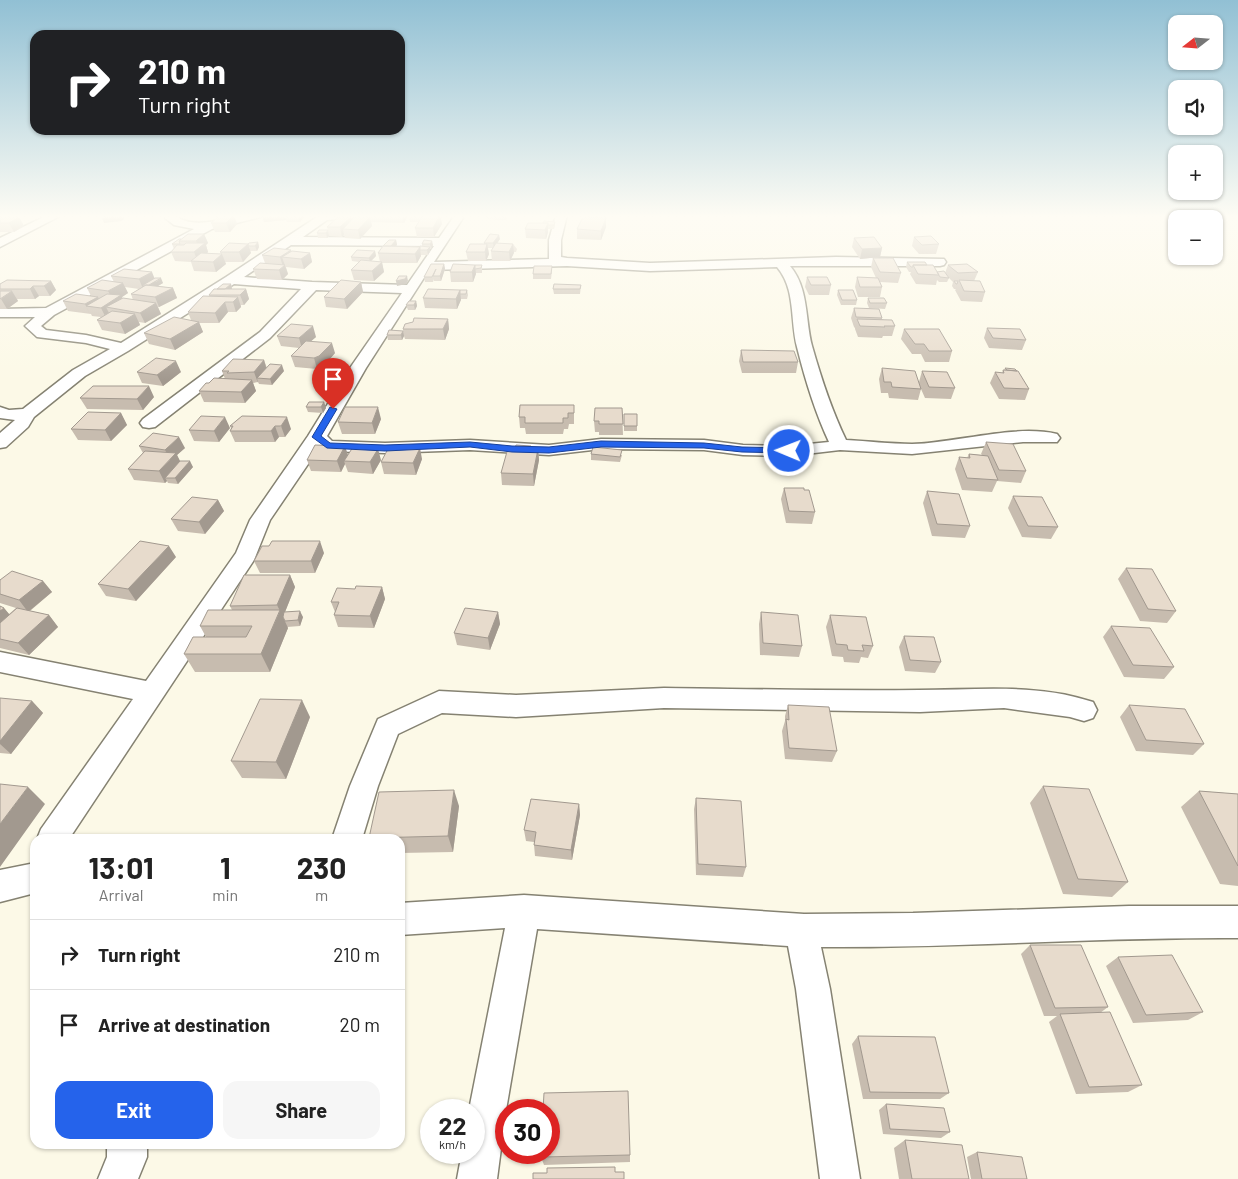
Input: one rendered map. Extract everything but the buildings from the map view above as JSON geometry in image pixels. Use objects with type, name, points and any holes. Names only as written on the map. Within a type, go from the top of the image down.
[{"type":"street","points":[[123,348],[86,339],[42,334],[32,326],[49,312],[127,270]]},
{"type":"street","points":[[0,443],[22,423],[26,414],[79,373],[123,348],[245,270]]},
{"type":"street","points":[[55,834],[246,555],[260,520],[316,437],[422,270]]},
{"type":"street","points":[[786,270],[799,302],[804,345],[829,423],[840,445]]},
{"type":"street","points":[[230,280],[312,286],[411,289]]},
{"type":"street","points":[[149,423],[265,335],[312,286]]},
{"type":"street","points":[[0,313],[49,312]]},
{"type":"street","points":[[0,412],[6,415],[26,414]]},
{"type":"street","points":[[316,437],[327,446],[385,448],[470,445],[549,450],[601,444],[704,445],[742,450],[789,451],[840,445],[912,449],[1023,436],[1051,438]]},
{"type":"street","points":[[0,662],[152,692]]},
{"type":"street","points":[[349,834],[364,786],[387,727],[439,702],[516,706],[664,698],[920,701],[1004,698],[1070,706],[1084,710]]},
{"type":"street","points":[[0,886],[30,879]]},
{"type":"street","points":[[405,919],[524,911],[802,930],[944,930],[1238,922]]},
{"type":"street","points":[[477,1179],[524,911]]},
{"type":"street","points":[[802,930],[813,989],[840,1179]]},
{"type":"street","points":[[118,1179],[127,1157],[127,1149]]},
{"type":"route","points":[[333,409],[316,437],[327,446],[385,448],[470,445],[549,450],[601,444],[629,446],[704,445],[742,450],[789,451]]}]
